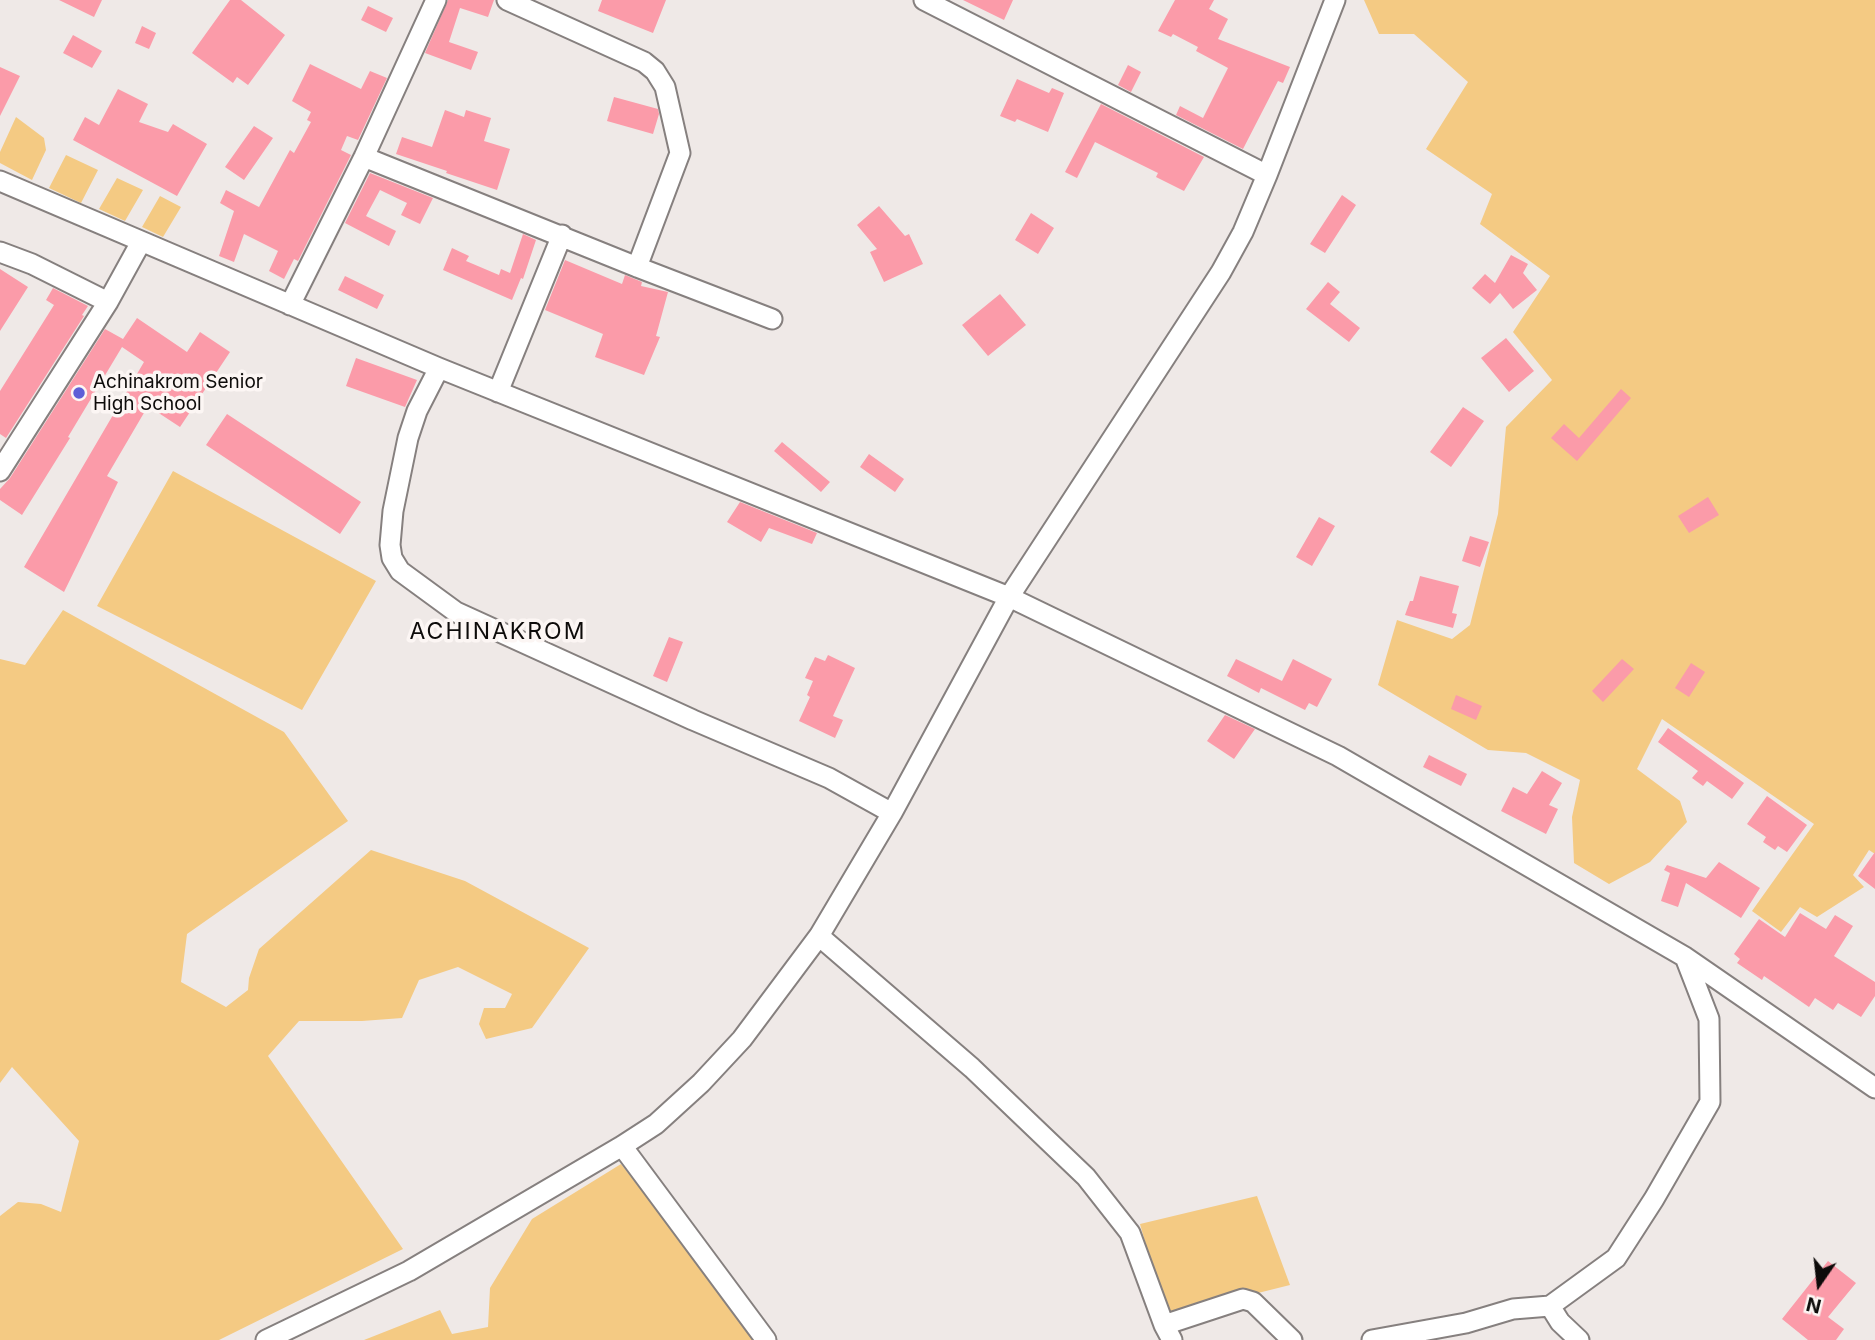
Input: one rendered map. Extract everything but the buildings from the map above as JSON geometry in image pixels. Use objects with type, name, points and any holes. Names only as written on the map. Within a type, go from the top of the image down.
[{"type":"street","points":[[290,304],[364,157],[436,0]]},
{"type":"street","points":[[507,0],[644,62],[655,71],[665,87],[680,153],[637,267]]},
{"type":"street","points":[[924,0],[1267,175]]},
{"type":"street","points":[[266,1340],[409,1271],[622,1146],[656,1124],[709,1074],[742,1038],[819,936],[892,813],[1009,597],[1221,272],[1243,232],[1267,175],[1335,0]]},
{"type":"street","points":[[364,157],[772,319]]},
{"type":"street","points":[[0,181],[439,368],[1009,597],[1338,756],[1685,957],[1875,1088]]},
{"type":"street","points":[[498,391],[562,235]]},
{"type":"street","points":[[0,471],[108,302],[141,242]]},
{"type":"street","points":[[0,251],[108,302]]},
{"type":"street","points":[[439,368],[417,411],[408,438],[393,511],[390,545],[392,558],[400,571],[456,612],[693,720],[829,778],[892,813]]},
{"type":"street","points":[[819,936],[972,1068],[1086,1177],[1130,1233],[1168,1333],[1243,1299],[1254,1302],[1292,1340]]},
{"type":"street","points":[[1372,1340],[1466,1324],[1513,1309],[1550,1307],[1616,1258],[1710,1102],[1709,1018],[1685,957]]},
{"type":"street","points":[[622,1146],[766,1340]]},
{"type":"street","points":[[1550,1307],[1560,1322],[1579,1340]]},
{"type":"shaded area","points":[[1364,0],[1875,0],[1875,854],[1869,850],[1853,875],[1864,887],[1817,917],[1800,907],[1781,932],[1752,911],[1814,824],[1662,719],[1637,769],[1680,801],[1687,822],[1650,862],[1609,884],[1574,863],[1572,817],[1580,780],[1526,753],[1488,750],[1378,685],[1397,620],[1452,639],[1470,625],[1498,514],[1506,427],[1552,380],[1513,332],[1550,276],[1480,224],[1492,194],[1426,149],[1468,82],[1414,34],[1379,34]]},
{"type":"shaded area","points":[[16,117],[44,138],[46,150],[32,180],[0,163],[0,152]]},
{"type":"shaded area","points":[[66,155],[98,170],[81,203],[49,188]]},
{"type":"shaded area","points":[[117,178],[143,190],[125,221],[99,209]]},
{"type":"shaded area","points":[[160,196],[181,207],[163,237],[142,227]]},
{"type":"shaded area","points":[[173,471],[376,581],[302,710],[97,606]]},
{"type":"shaded area","points":[[63,610],[284,732],[348,821],[187,934],[181,982],[226,1007],[248,990],[249,978],[259,949],[371,850],[465,881],[589,948],[532,1028],[486,1039],[479,1024],[484,1008],[505,1008],[512,994],[458,967],[419,980],[402,1018],[299,1021],[268,1056],[403,1249],[219,1340],[0,1340],[0,1216],[18,1202],[41,1204],[61,1212],[79,1141],[12,1067],[0,1083],[0,659],[25,665]]},
{"type":"shaded area","points":[[621,1164],[758,1340],[364,1340],[440,1310],[452,1334],[488,1327],[490,1288],[532,1219]]},
{"type":"shaded area","points":[[1257,1196],[1290,1285],[1166,1316],[1140,1224]]},
{"type":"place","name":"Achinakrom Senior High School","points":[[79,393]]},
{"type":"district","name":"ACHINAKROM","points":[[498,632]]}]
